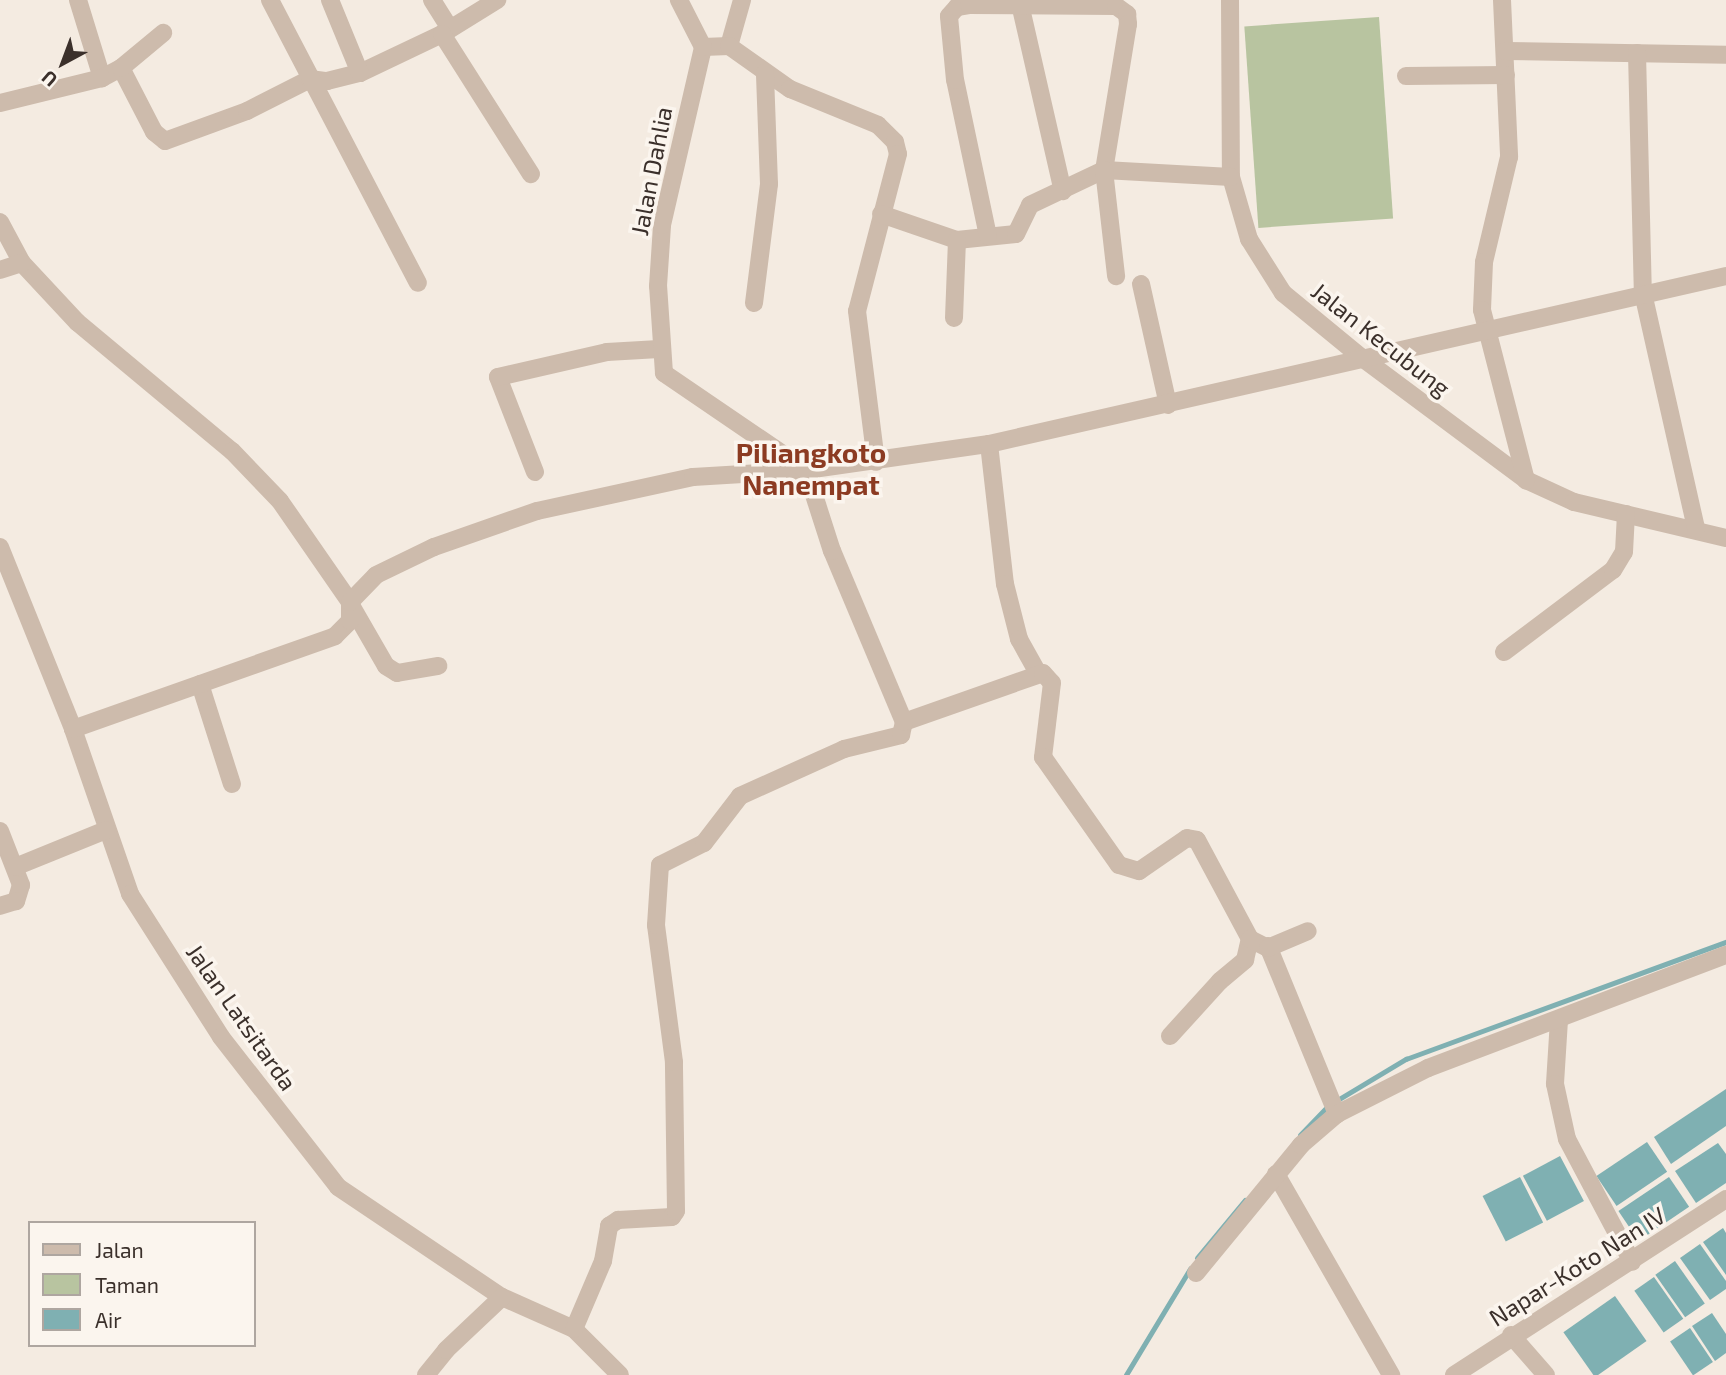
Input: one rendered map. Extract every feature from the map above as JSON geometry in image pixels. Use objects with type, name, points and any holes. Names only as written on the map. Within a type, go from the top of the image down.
[{"type":"street","points":[[78,0],[102,78]]},
{"type":"street","points":[[271,0],[418,284]]},
{"type":"street","points":[[330,0],[360,73]]},
{"type":"street","points":[[432,0],[446,32],[531,174]]},
{"type":"street","points":[[121,68],[154,132],[165,141],[247,111],[310,79],[327,81],[360,73],[446,32],[497,0]]},
{"type":"street","points":[[680,0],[704,47],[729,46],[790,89],[878,125],[892,137],[898,154],[858,310],[876,461]]},
{"type":"street","points":[[729,46],[742,0]]},
{"type":"street","name":"Jalan Kecubung","points":[[1230,0],[1231,177],[1250,240],[1283,293],[1361,357],[1526,480],[1574,502],[1726,538]]},
{"type":"street","points":[[1502,0],[1509,157],[1484,262],[1482,310],[1526,480]]},
{"type":"street","points":[[1020,4],[1063,191]]},
{"type":"street","points":[[988,236],[955,80],[949,16],[963,5],[1116,6],[1127,14],[1104,170],[1116,276]]},
{"type":"street","points":[[0,103],[102,78],[121,68],[163,33]]},
{"type":"street","name":"Jalan Dahlia","points":[[704,47],[662,225],[659,349],[663,373],[685,391],[806,470]]},
{"type":"street","points":[[1505,51],[1726,55]]},
{"type":"street","points":[[1637,53],[1643,293],[1696,529]]},
{"type":"street","points":[[754,303],[769,184],[765,73]]},
{"type":"street","points":[[1406,76],[1506,75]]},
{"type":"street","points":[[881,214],[957,240],[1016,234],[1030,205],[1104,170],[1231,177]]},
{"type":"street","points":[[0,222],[22,263],[107,349],[232,451],[280,501],[351,604],[386,666],[397,673],[438,666]]},
{"type":"street","points":[[954,318],[957,240]]},
{"type":"street","points":[[0,270],[22,263]]},
{"type":"street","points":[[73,729],[335,636],[346,627],[351,604],[368,582],[401,561],[537,511],[693,477],[806,470],[989,444],[1272,383],[1361,357],[1726,276]]},
{"type":"street","points":[[1141,284],[1168,405]]},
{"type":"street","points":[[535,472],[498,377],[607,352],[659,349]]},
{"type":"street","points":[[989,444],[1005,584],[1019,639],[1037,672],[1052,683],[1042,748],[1046,765],[1119,865],[1139,871],[1186,838],[1197,840],[1250,939],[1268,946],[1308,931]]},
{"type":"street","points":[[578,1321],[603,1261],[609,1226],[618,1220],[672,1217],[676,1211],[674,1062],[658,967],[656,925],[660,865],[704,843],[740,796],[844,749],[901,735],[904,722],[832,551],[806,470]]},
{"type":"street","points":[[1504,652],[1614,570],[1624,552],[1626,514]]},
{"type":"street","name":"Jalan Latsitarda","points":[[0,547],[73,729],[130,894],[221,1037],[323,1172],[372,1213],[502,1297],[578,1321],[620,1375]]},
{"type":"street","points":[[904,722],[1037,672]]},
{"type":"street","points":[[200,684],[232,784]]},
{"type":"street","points":[[15,867],[106,830]]},
{"type":"street","points":[[0,831],[21,885],[16,901],[0,906]]},
{"type":"street","points":[[1170,1036],[1220,981],[1245,960],[1250,939]]},
{"type":"street","points":[[1268,946],[1334,1107]]},
{"type":"street","points":[[1196,1273],[1334,1107],[1428,1068],[1726,955]]},
{"type":"street","points":[[1559,1020],[1555,1084],[1567,1139],[1632,1262]]},
{"type":"street","points":[[1276,1174],[1391,1375]]},
{"type":"street","name":"Napar-Koto Nan IV","points":[[1454,1375],[1511,1335],[1632,1262],[1726,1199]]},
{"type":"street","points":[[426,1375],[446,1350],[502,1297]]},
{"type":"street","points":[[1511,1335],[1545,1375]]},
{"type":"green space","points":[[1379,17],[1393,219],[1258,228],[1244,26]]},
{"type":"water","points":[[1726,1089],[1726,1126],[1671,1164],[1654,1137]]},
{"type":"water","points":[[1647,1142],[1667,1172],[1617,1206],[1596,1176]]},
{"type":"water","points":[[1718,1143],[1726,1154],[1726,1183],[1696,1203],[1675,1171]]},
{"type":"water","points":[[1560,1156],[1584,1201],[1547,1221],[1523,1176]]},
{"type":"water","points":[[1520,1177],[1543,1222],[1506,1242],[1483,1196]]},
{"type":"water","points":[[1669,1177],[1689,1207],[1639,1241],[1618,1211]]},
{"type":"water","points":[[1723,1228],[1726,1233],[1726,1275],[1703,1242]]},
{"type":"water","points":[[1700,1244],[1726,1281],[1726,1289],[1710,1300],[1680,1258]]},
{"type":"water","points":[[1675,1261],[1705,1304],[1685,1317],[1655,1275]]},
{"type":"water","points":[[1654,1277],[1683,1319],[1664,1333],[1634,1291]]},
{"type":"water","points":[[1615,1296],[1647,1341],[1598,1375],[1593,1375],[1563,1332]]},
{"type":"water","points":[[1712,1313],[1726,1334],[1726,1353],[1715,1361],[1692,1326]]},
{"type":"water","points":[[1690,1328],[1713,1362],[1693,1375],[1670,1341]]},
{"type":"waterway","points":[[1336,1101],[1406,1059],[1726,942]]},
{"type":"waterway","points":[[1300,1135],[1328,1106]]},
{"type":"waterway","points":[[1197,1258],[1245,1200]]},
{"type":"waterway","points":[[1126,1375],[1190,1269]]},
{"type":"district","name":"Piliangkoto Nanempat","points":[[811,468]]}]
